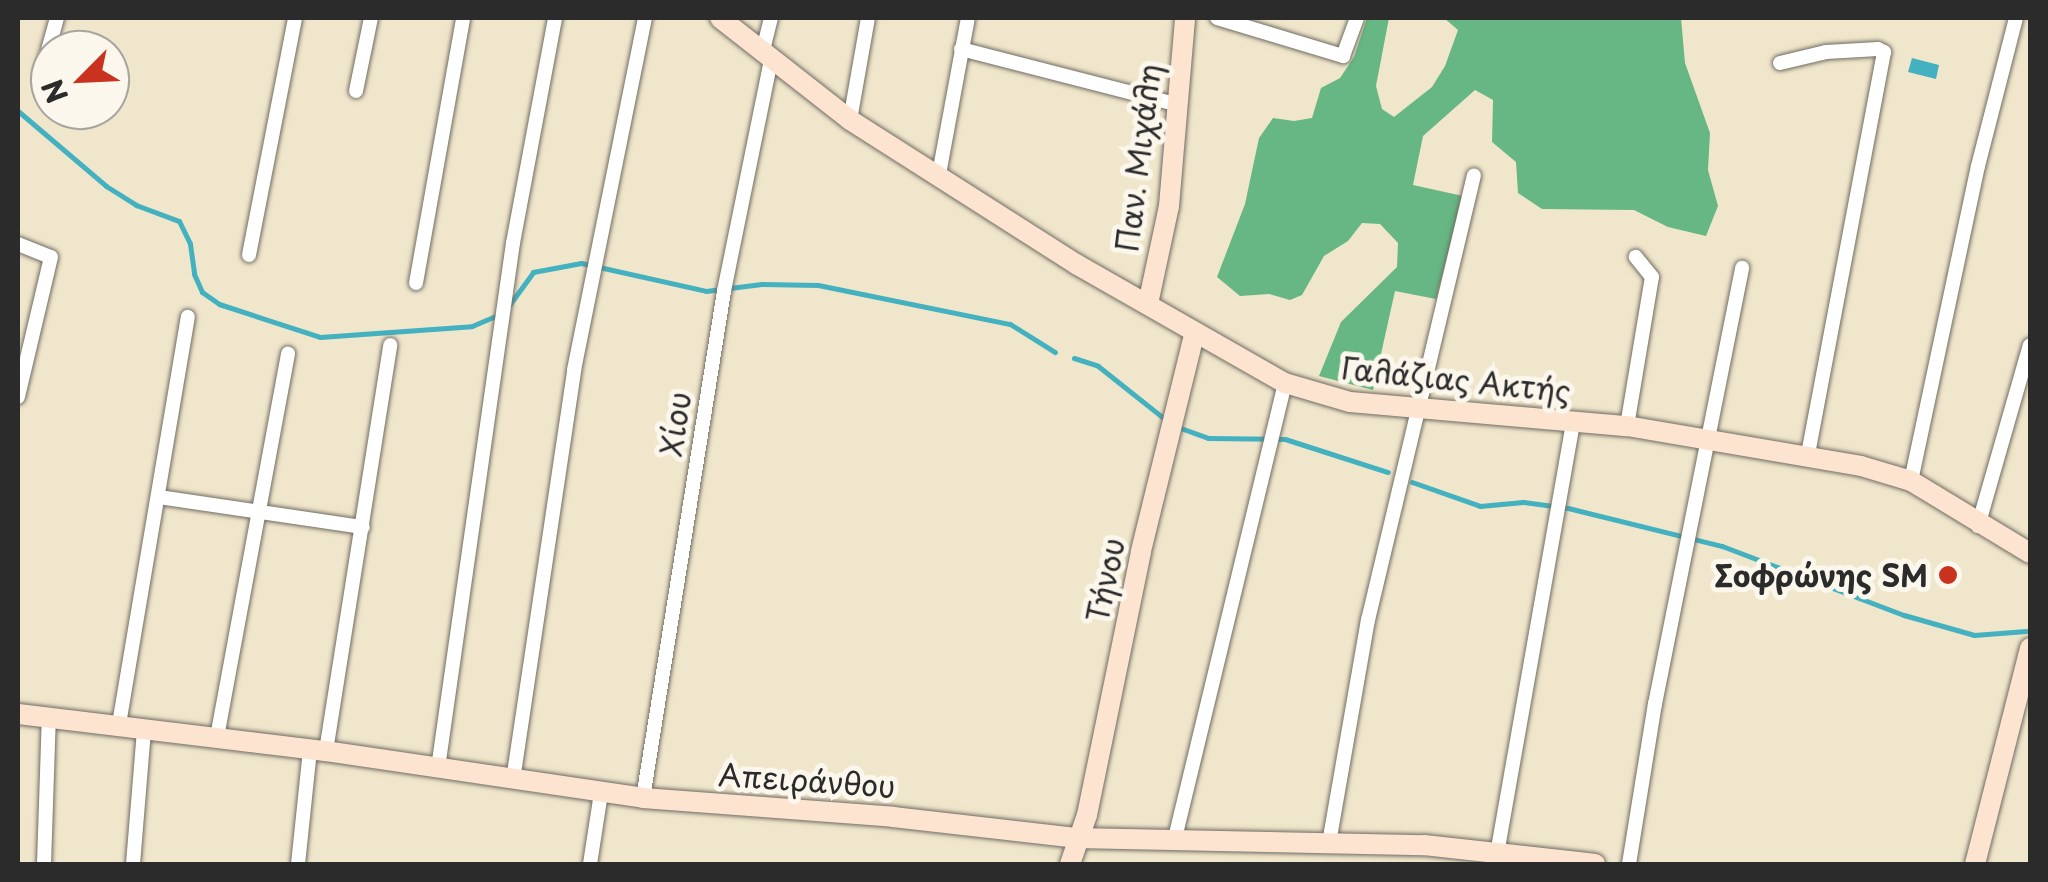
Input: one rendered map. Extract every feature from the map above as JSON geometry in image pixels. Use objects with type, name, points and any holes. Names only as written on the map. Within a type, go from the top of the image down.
[{"type":"street","points":[[248,255],[295,18]]},
{"type":"street","points":[[356,91],[371,18]]},
{"type":"street","points":[[416,284],[463,18]]},
{"type":"street","points":[[438,768],[513,242],[555,18]]},
{"type":"street","points":[[513,780],[574,370],[645,18]]},
{"type":"street","name":"Γαλάζιας Ακτής","points":[[720,18],[850,120],[1076,264],[1194,335],[1285,383],[1350,402],[1414,411],[1626,426],[1861,466],[1911,481],[1978,526],[2030,553]]},
{"type":"street","name":"Χίου","points":[[643,798],[724,291],[767,57],[770,18]]},
{"type":"street","points":[[850,120],[868,18]]},
{"type":"street","points":[[939,174],[968,18]]},
{"type":"street","name":"Παν. Μιχάλη","points":[[1148,304],[1169,206],[1174,104],[1185,18]]},
{"type":"street","points":[[1217,18],[1343,56],[1358,18]]},
{"type":"street","points":[[1911,481],[1978,166],[2016,18]]},
{"type":"street","points":[[1780,63],[1826,52],[1878,48],[1884,52],[1807,458]]},
{"type":"street","points":[[961,49],[1174,104]]},
{"type":"street","points":[[1329,843],[1368,620],[1414,411],[1474,175]]},
{"type":"street","points":[[18,244],[51,257],[18,397]]},
{"type":"street","points":[[1626,426],[1652,277],[1636,258]]},
{"type":"street","points":[[1629,864],[1654,704],[1742,268]]},
{"type":"street","points":[[119,724],[188,317]]},
{"type":"street","name":"Τήνου","points":[[1070,864],[1086,815],[1141,551],[1194,335]]},
{"type":"street","points":[[1978,526],[2030,345]]},
{"type":"street","points":[[298,864],[363,526],[390,346]]},
{"type":"street","points":[[217,737],[288,354]]},
{"type":"street","points":[[1174,842],[1285,383]]},
{"type":"street","points":[[1497,854],[1573,422]]},
{"type":"street","points":[[159,496],[363,526]]},
{"type":"street","points":[[1975,864],[2030,648]]},
{"type":"street","name":"Απειράνθου","points":[[18,714],[318,750],[643,798],[893,817],[1076,838],[1329,843],[1595,864]]},
{"type":"street","points":[[44,864],[48,717]]},
{"type":"street","points":[[133,864],[144,728]]},
{"type":"street","points":[[590,864],[601,793]]},
{"type":"green space","points":[[1367,18],[1389,18],[1376,86],[1382,109],[1394,117],[1432,87],[1445,66],[1458,30],[1444,18],[1681,18],[1685,63],[1710,133],[1708,170],[1718,206],[1706,236],[1668,227],[1634,210],[1542,209],[1518,193],[1516,162],[1492,142],[1493,100],[1475,90],[1423,136],[1413,185],[1463,196],[1436,299],[1395,291],[1373,390],[1319,376],[1341,322],[1397,267],[1398,243],[1380,224],[1362,223],[1348,241],[1324,256],[1302,295],[1290,300],[1269,294],[1240,296],[1217,277],[1245,204],[1259,138],[1273,118],[1312,118],[1321,88],[1340,78],[1354,57]]},
{"type":"water","points":[[1912,58],[1939,65],[1936,79],[1908,72]]},
{"type":"waterway","points":[[18,111],[106,186],[136,205],[179,221],[190,244],[194,274],[202,292],[219,304],[320,337],[472,326],[498,315]]},
{"type":"waterway","points":[[510,304],[533,272],[581,263],[706,291],[762,284],[818,285],[1010,324],[1055,352]]},
{"type":"waterway","points":[[1074,358],[1098,366],[1166,420]]},
{"type":"waterway","points":[[1175,426],[1208,438],[1285,439],[1388,472]]},
{"type":"waterway","points":[[1412,482],[1480,506],[1523,502],[1568,508],[1722,546],[1904,615],[1974,635],[2026,631]]},
{"type":"place","name":"Σοφρώνης SM","points":[[1948,575]]}]
